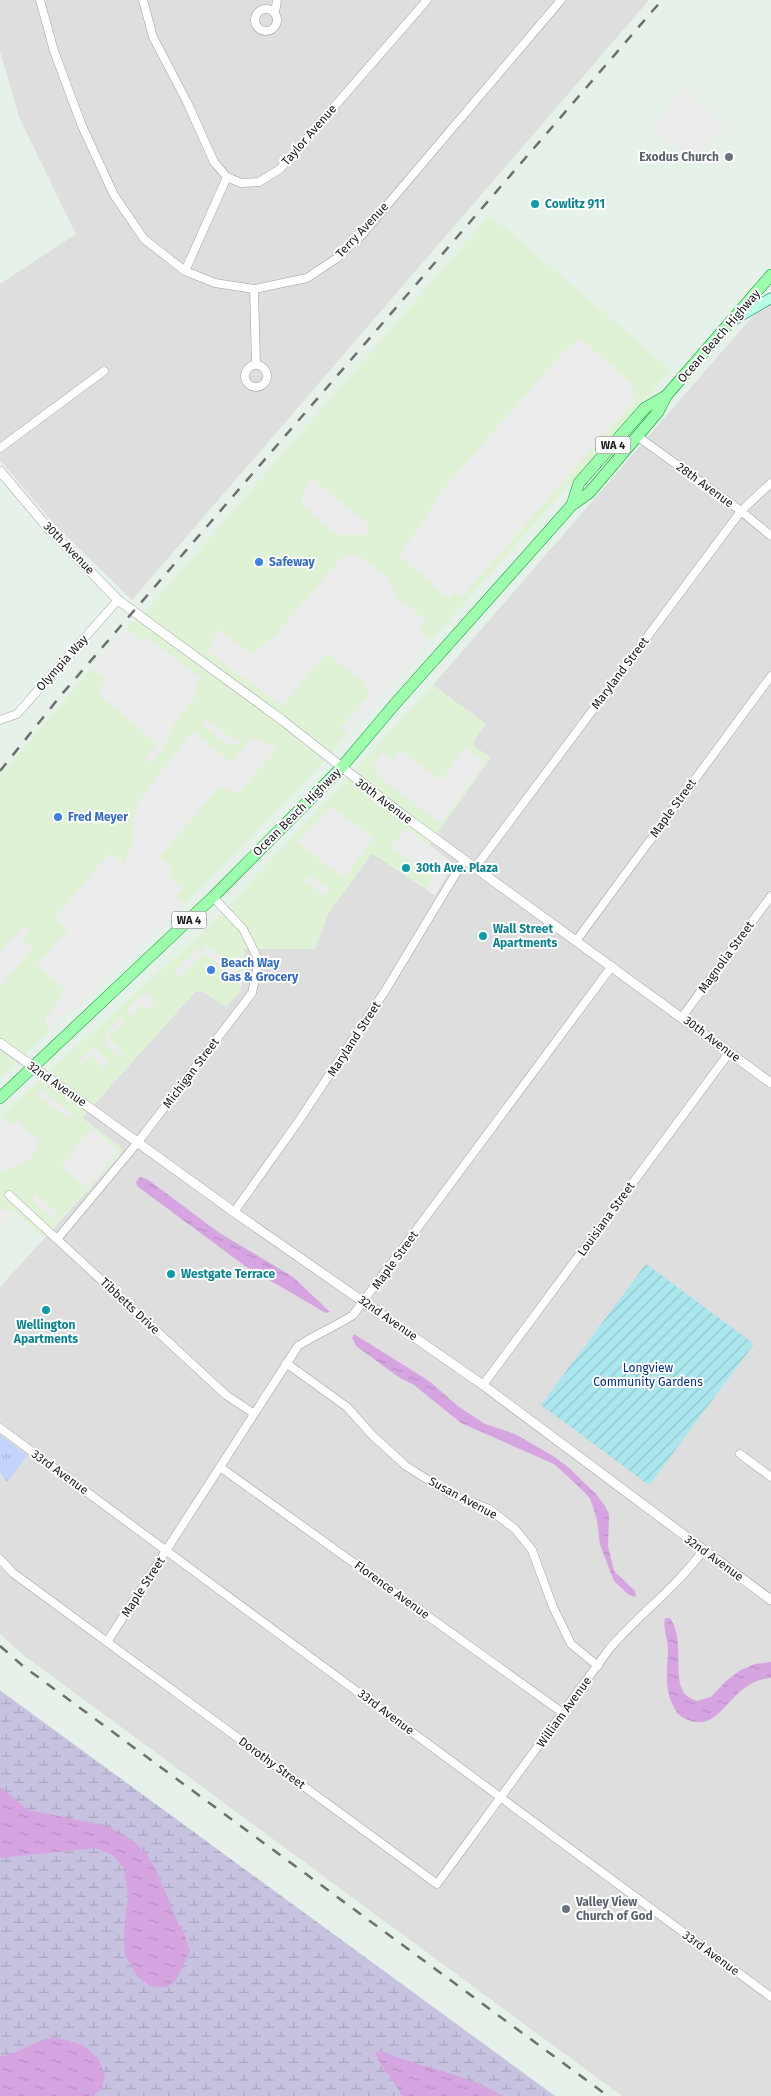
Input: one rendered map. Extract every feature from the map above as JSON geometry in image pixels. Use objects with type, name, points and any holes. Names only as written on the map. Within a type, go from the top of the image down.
[{"type":"main road","name":"Ocean Beach Highway","points":[[0,1098],[34,1068],[213,897],[341,768],[406,691],[572,505],[590,493],[658,412],[666,396],[771,275]]},
{"type":"main road","points":[[730,322],[771,298]]},
{"type":"main road","name":"Ocean Beach Highway","points":[[572,505],[580,483],[644,408],[666,396]]},
{"type":"street","name":"Terry Avenue","points":[[40,0],[54,51],[82,126],[114,195],[144,239],[185,272],[215,283],[254,289],[307,278],[337,258],[360,237],[561,0]]},
{"type":"street","points":[[143,0],[153,37],[187,102],[214,162],[226,177],[185,272]]},
{"type":"street","points":[[275,13],[278,0]]},
{"type":"street","name":"Taylor Avenue","points":[[226,177],[241,183],[259,182],[280,169],[427,0]]},
{"type":"street","points":[[254,289],[256,364]]},
{"type":"street","points":[[0,448],[104,371]]},
{"type":"street","name":"28th Avenue","points":[[637,436],[741,511],[771,536]]},
{"type":"street","name":"30th Avenue","points":[[0,471],[48,528],[118,600],[282,720],[341,768],[464,860],[771,1082]]},
{"type":"street","name":"Maryland Street","points":[[475,868],[741,511],[771,483]]},
{"type":"street","name":"Olympia Way","points":[[0,720],[17,714],[118,600]]},
{"type":"street","name":"Maple Street","points":[[576,940],[771,676]]},
{"type":"street","name":"Maryland Street","points":[[234,1212],[298,1122],[385,991],[464,860]]},
{"type":"street","name":"Magnolia Street","points":[[682,1017],[771,896]]},
{"type":"street","name":"Michigan Street","points":[[58,1238],[138,1142],[252,993],[259,961],[243,929],[213,897]]},
{"type":"street","name":"Maple Street","points":[[107,1642],[298,1346],[313,1336],[337,1326],[353,1315],[364,1302],[612,966]]},
{"type":"street","name":"32nd Avenue","points":[[0,1043],[234,1212],[483,1385],[771,1600]]},
{"type":"street","name":"Louisiana Street","points":[[483,1385],[728,1052]]},
{"type":"street","name":"Tibbetts Drive","points":[[9,1195],[58,1238],[226,1395],[253,1413]]},
{"type":"street","name":"Susan Avenue","points":[[286,1363],[348,1407],[372,1435],[406,1466],[450,1494],[489,1510],[515,1529],[532,1550],[553,1607],[571,1644],[598,1666]]},
{"type":"street","name":"33rd Avenue","points":[[0,1428],[771,1996]]},
{"type":"street","points":[[740,1454],[771,1477]]},
{"type":"street","name":"Florence Avenue","points":[[220,1467],[563,1713]]},
{"type":"street","name":"William Avenue","points":[[437,1884],[598,1666],[633,1622],[668,1592],[703,1551]]},
{"type":"street","name":"Dorothy Street","points":[[0,1559],[13,1573],[437,1884]]},
{"type":"shaded area","points":[[0,0],[649,0],[132,600],[54,524],[0,460],[0,284],[76,234],[19,117],[0,51]]},
{"type":"shaded area","points":[[683,89],[724,124],[692,162],[651,127]]},
{"type":"shaded area","points":[[490,215],[671,370],[314,772],[197,892],[0,1078],[0,776],[131,623],[148,609]]},
{"type":"shaded area","points":[[771,295],[771,2096],[622,2096],[22,1654],[0,1634],[0,1287],[122,1153],[120,1146],[82,1118],[195,992],[202,991],[226,1007],[243,949],[315,948],[328,914],[372,853],[435,895],[429,845],[439,830],[472,744],[485,724],[433,685]]},
{"type":"shaded area","points":[[581,339],[634,385],[629,392],[636,398],[461,598],[455,593],[449,599],[399,555],[428,515],[437,496],[566,349]]},
{"type":"shaded area","points":[[312,478],[371,527],[367,535],[337,535],[301,504],[307,483]]},
{"type":"shaded area","points":[[357,554],[388,578],[396,597],[426,620],[420,630],[431,640],[348,734],[341,727],[369,696],[364,682],[326,653],[282,706],[207,651],[218,629],[252,654],[274,637],[341,558]]},
{"type":"shaded area","points":[[126,628],[143,642],[147,637],[201,678],[197,684],[195,698],[171,728],[165,747],[151,764],[145,759],[157,744],[97,693],[106,680],[92,668]]},
{"type":"shaded area","points":[[433,685],[486,724],[472,744],[491,758],[429,845],[453,863],[435,895],[372,853],[328,914],[315,949],[244,949],[246,974],[239,993],[226,1007],[202,991],[195,992],[82,1118],[120,1146],[122,1152],[43,1237],[14,1211],[2,1210],[0,1208],[0,1116],[211,925]]},
{"type":"shaded area","points":[[203,717],[233,739],[238,738],[240,742],[237,745],[226,744],[203,725]]},
{"type":"shaded area","points":[[193,731],[231,763],[253,737],[277,748],[239,793],[219,787],[160,856],[173,868],[168,874],[183,889],[176,896],[185,904],[49,1031],[45,1020],[65,990],[37,965],[68,930],[54,918],[110,853],[124,864],[133,844],[133,817],[140,799]]},
{"type":"shaded area","points":[[465,747],[486,762],[441,823],[374,773],[378,768],[373,764],[382,752],[392,760],[399,749],[441,780]]},
{"type":"shaded area","points":[[332,807],[374,838],[344,878],[297,842]]},
{"type":"shaded area","points":[[406,828],[453,863],[435,895],[426,890],[433,877],[391,847]]},
{"type":"shaded area","points":[[310,875],[330,889],[325,896],[305,881]]},
{"type":"shaded area","points":[[24,925],[29,929],[22,939],[33,949],[0,987],[0,953]]},
{"type":"shaded area","points":[[205,945],[236,968],[232,974],[204,953]]},
{"type":"shaded area","points":[[198,948],[204,953],[180,977],[174,972]]},
{"type":"shaded area","points":[[146,992],[156,1002],[146,1010],[142,1006],[130,1017],[127,1009]]},
{"type":"shaded area","points":[[121,1018],[125,1022],[109,1037],[105,1033]]},
{"type":"shaded area","points":[[109,1037],[123,1053],[119,1057],[104,1042]]},
{"type":"shaded area","points":[[94,1047],[109,1063],[103,1068],[91,1055],[79,1066],[79,1060]]},
{"type":"shaded area","points":[[41,1090],[73,1114],[69,1119],[37,1095]]},
{"type":"shaded area","points":[[3,1116],[12,1125],[17,1120],[40,1142],[36,1146],[38,1149],[26,1162],[2,1171],[0,1169],[0,1120]]},
{"type":"shaded area","points":[[92,1128],[119,1152],[86,1188],[61,1166]]},
{"type":"shaded area","points":[[35,1193],[56,1212],[54,1219],[33,1201]]},
{"type":"shaded area","points":[[0,1208],[2,1210],[14,1211],[0,1226]]},
{"type":"green space","name":"Longview Community Gardens","points":[[646,1264],[754,1344],[649,1485],[541,1405]]},
{"type":"green space","points":[[0,1435],[27,1455],[7,1482],[0,1472]]},
{"type":"green space","points":[[1,1691],[555,2096],[0,2096]]},
{"type":"water","points":[[140,1177],[147,1179],[218,1232],[293,1277],[330,1312],[326,1313],[245,1266],[137,1186],[136,1182]]},
{"type":"water","points":[[354,1334],[429,1381],[459,1407],[485,1424],[515,1434],[568,1467],[596,1494],[605,1506],[609,1514],[608,1546],[614,1571],[635,1591],[636,1597],[629,1595],[614,1581],[600,1545],[597,1520],[590,1498],[575,1483],[554,1464],[461,1423],[414,1385],[400,1378],[356,1346],[352,1338]]},
{"type":"water","points":[[665,1618],[670,1618],[675,1627],[679,1680],[686,1695],[690,1698],[697,1701],[711,1697],[727,1680],[741,1670],[755,1664],[771,1662],[771,1678],[749,1685],[739,1692],[715,1717],[708,1721],[691,1721],[684,1718],[678,1714],[669,1694]]},
{"type":"water","points":[[0,1787],[28,1810],[108,1826],[132,1840],[147,1854],[158,1874],[190,1951],[176,1980],[167,1987],[150,1986],[137,1976],[125,1955],[124,1931],[128,1897],[124,1869],[113,1855],[96,1848],[0,1858]]},
{"type":"water","points":[[54,2037],[83,2045],[98,2058],[105,2076],[101,2090],[92,2096],[0,2096],[0,2057]]},
{"type":"water","points":[[379,2050],[473,2081],[503,2096],[402,2096],[375,2054]]},
{"type":"railway","points":[[0,771],[62,694],[662,0]]},
{"type":"railway","points":[[0,1646],[23,1666],[608,2096]]},
{"type":"place","name":"Exodus Church","points":[[729,157]]},
{"type":"place","name":"Cowlitz 911","points":[[535,204]]},
{"type":"place","name":"Safeway","points":[[259,562]]},
{"type":"place","name":"Fred Meyer","points":[[58,817]]},
{"type":"place","name":"30th Ave. Plaza","points":[[406,868]]},
{"type":"place","name":"Wall Street Apartments","points":[[483,936]]},
{"type":"place","name":"Beach Way Gas & Grocery","points":[[211,970]]},
{"type":"place","name":"Westgate Terrace","points":[[171,1274]]},
{"type":"place","name":"Wellington Apartments","points":[[46,1310]]},
{"type":"place","name":"Valley View Church of God","points":[[566,1909]]}]
